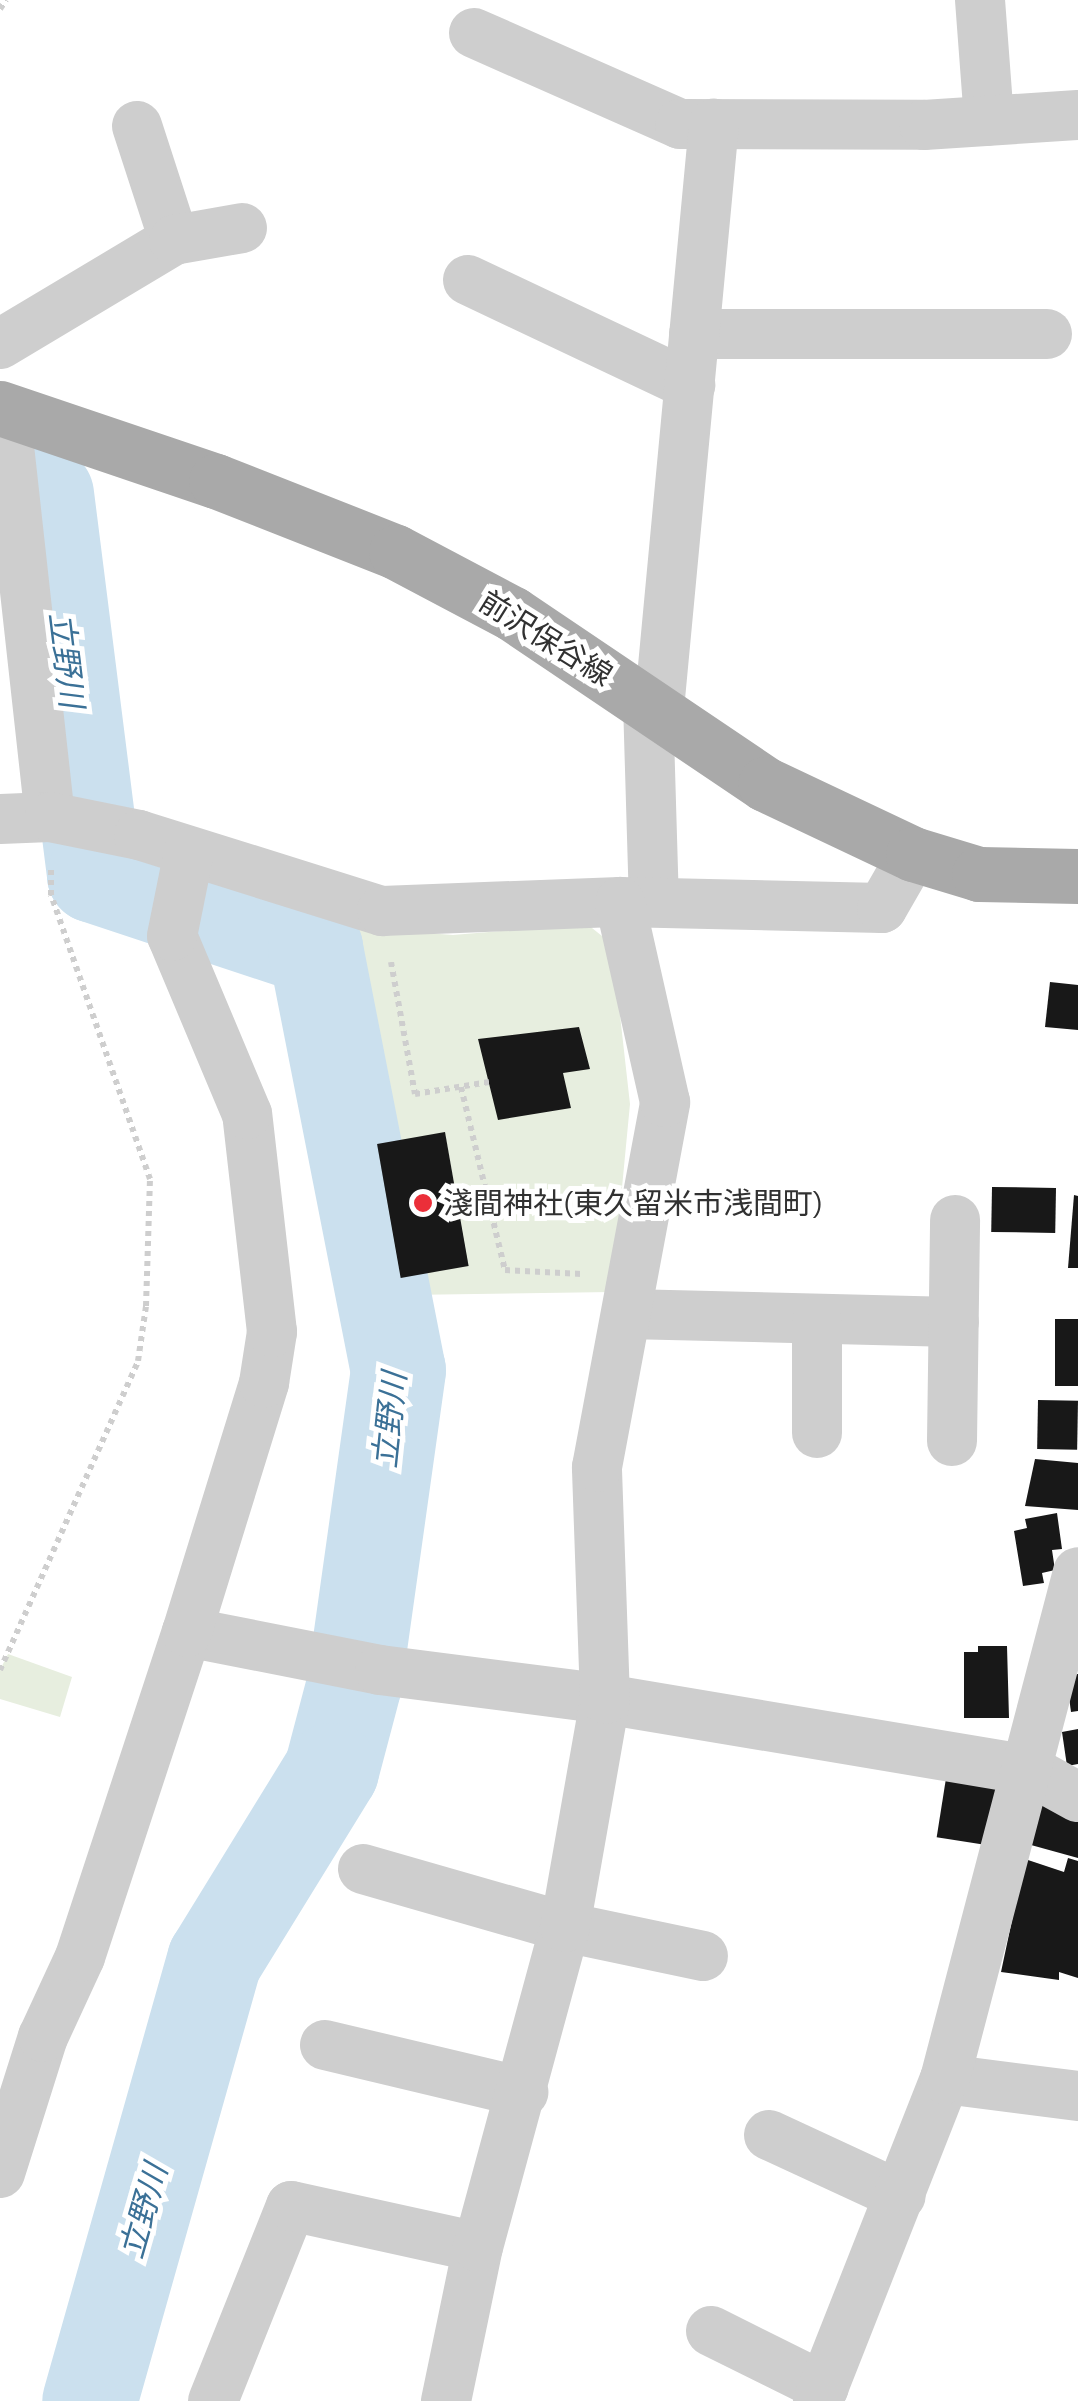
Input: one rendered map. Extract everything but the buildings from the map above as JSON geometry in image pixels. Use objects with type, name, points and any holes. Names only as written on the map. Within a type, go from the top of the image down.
[{"type":"main road","name":"前沢保谷線","points":[[2,408],[216,481],[396,552],[513,614],[654,705],[765,784],[913,854],[979,874],[1078,876]]},
{"type":"street","points":[[980,0],[988,121]]},
{"type":"street","points":[[474,33],[680,124],[988,121],[1078,116]]},
{"type":"street","points":[[446,2401],[478,2247],[565,1927],[604,1699],[598,1468],[666,1102],[637,902],[714,124]]},
{"type":"street","points":[[137,126],[174,240]]},
{"type":"street","points":[[7,340],[174,240],[242,228]]},
{"type":"street","points":[[468,280],[690,385]]},
{"type":"street","points":[[694,334],[1047,334]]},
{"type":"street","points":[[2,408],[58,818]]},
{"type":"street","points":[[0,819],[58,818],[139,834],[184,866],[382,911],[637,902],[882,908],[913,854]]},
{"type":"street","points":[[0,2172],[43,2037],[80,1957],[187,1632],[264,1383],[272,1332],[247,1114],[172,936],[184,866]]},
{"type":"street","points":[[952,1441],[955,1220]]},
{"type":"street","points":[[630,1296],[817,1320],[954,1322]]},
{"type":"street","points":[[817,1320],[817,1433]]},
{"type":"street","points":[[712,2330],[821,2394],[944,2078],[1076,1586]]},
{"type":"street","points":[[187,1632],[380,1670],[604,1699],[1029,1770],[1078,1797]]},
{"type":"street","points":[[363,1869],[565,1927],[703,1956]]},
{"type":"street","points":[[325,2046],[523,2092]]},
{"type":"street","points":[[944,2078],[1078,2096]]},
{"type":"street","points":[[769,2135],[901,2196]]},
{"type":"street","points":[[213,2401],[291,2206],[478,2247]]},
{"type":"path","points":[[0,9],[6,0]]},
{"type":"path","points":[[0,1670],[138,1360],[148,1272],[150,1179],[51,894],[58,818]]},
{"type":"path","points":[[382,911],[415,1094],[489,1082]]},
{"type":"path","points":[[462,1087],[504,1270],[630,1296]]},
{"type":"green space","points":[[324,915],[374,929],[453,935],[587,924],[612,944],[630,1104],[612,1292],[407,1295]]},
{"type":"green space","points":[[8,1654],[72,1677],[60,1717],[0,1699],[0,1670]]},
{"type":"waterway","name":"立野川","points":[[46,494],[94,875],[315,948],[398,1370],[354,1683],[331,1770],[214,1960],[89,2401]]},
{"type":"place","name":"淺間神社(東久留米市浅間町)","points":[[423,1203]]}]
